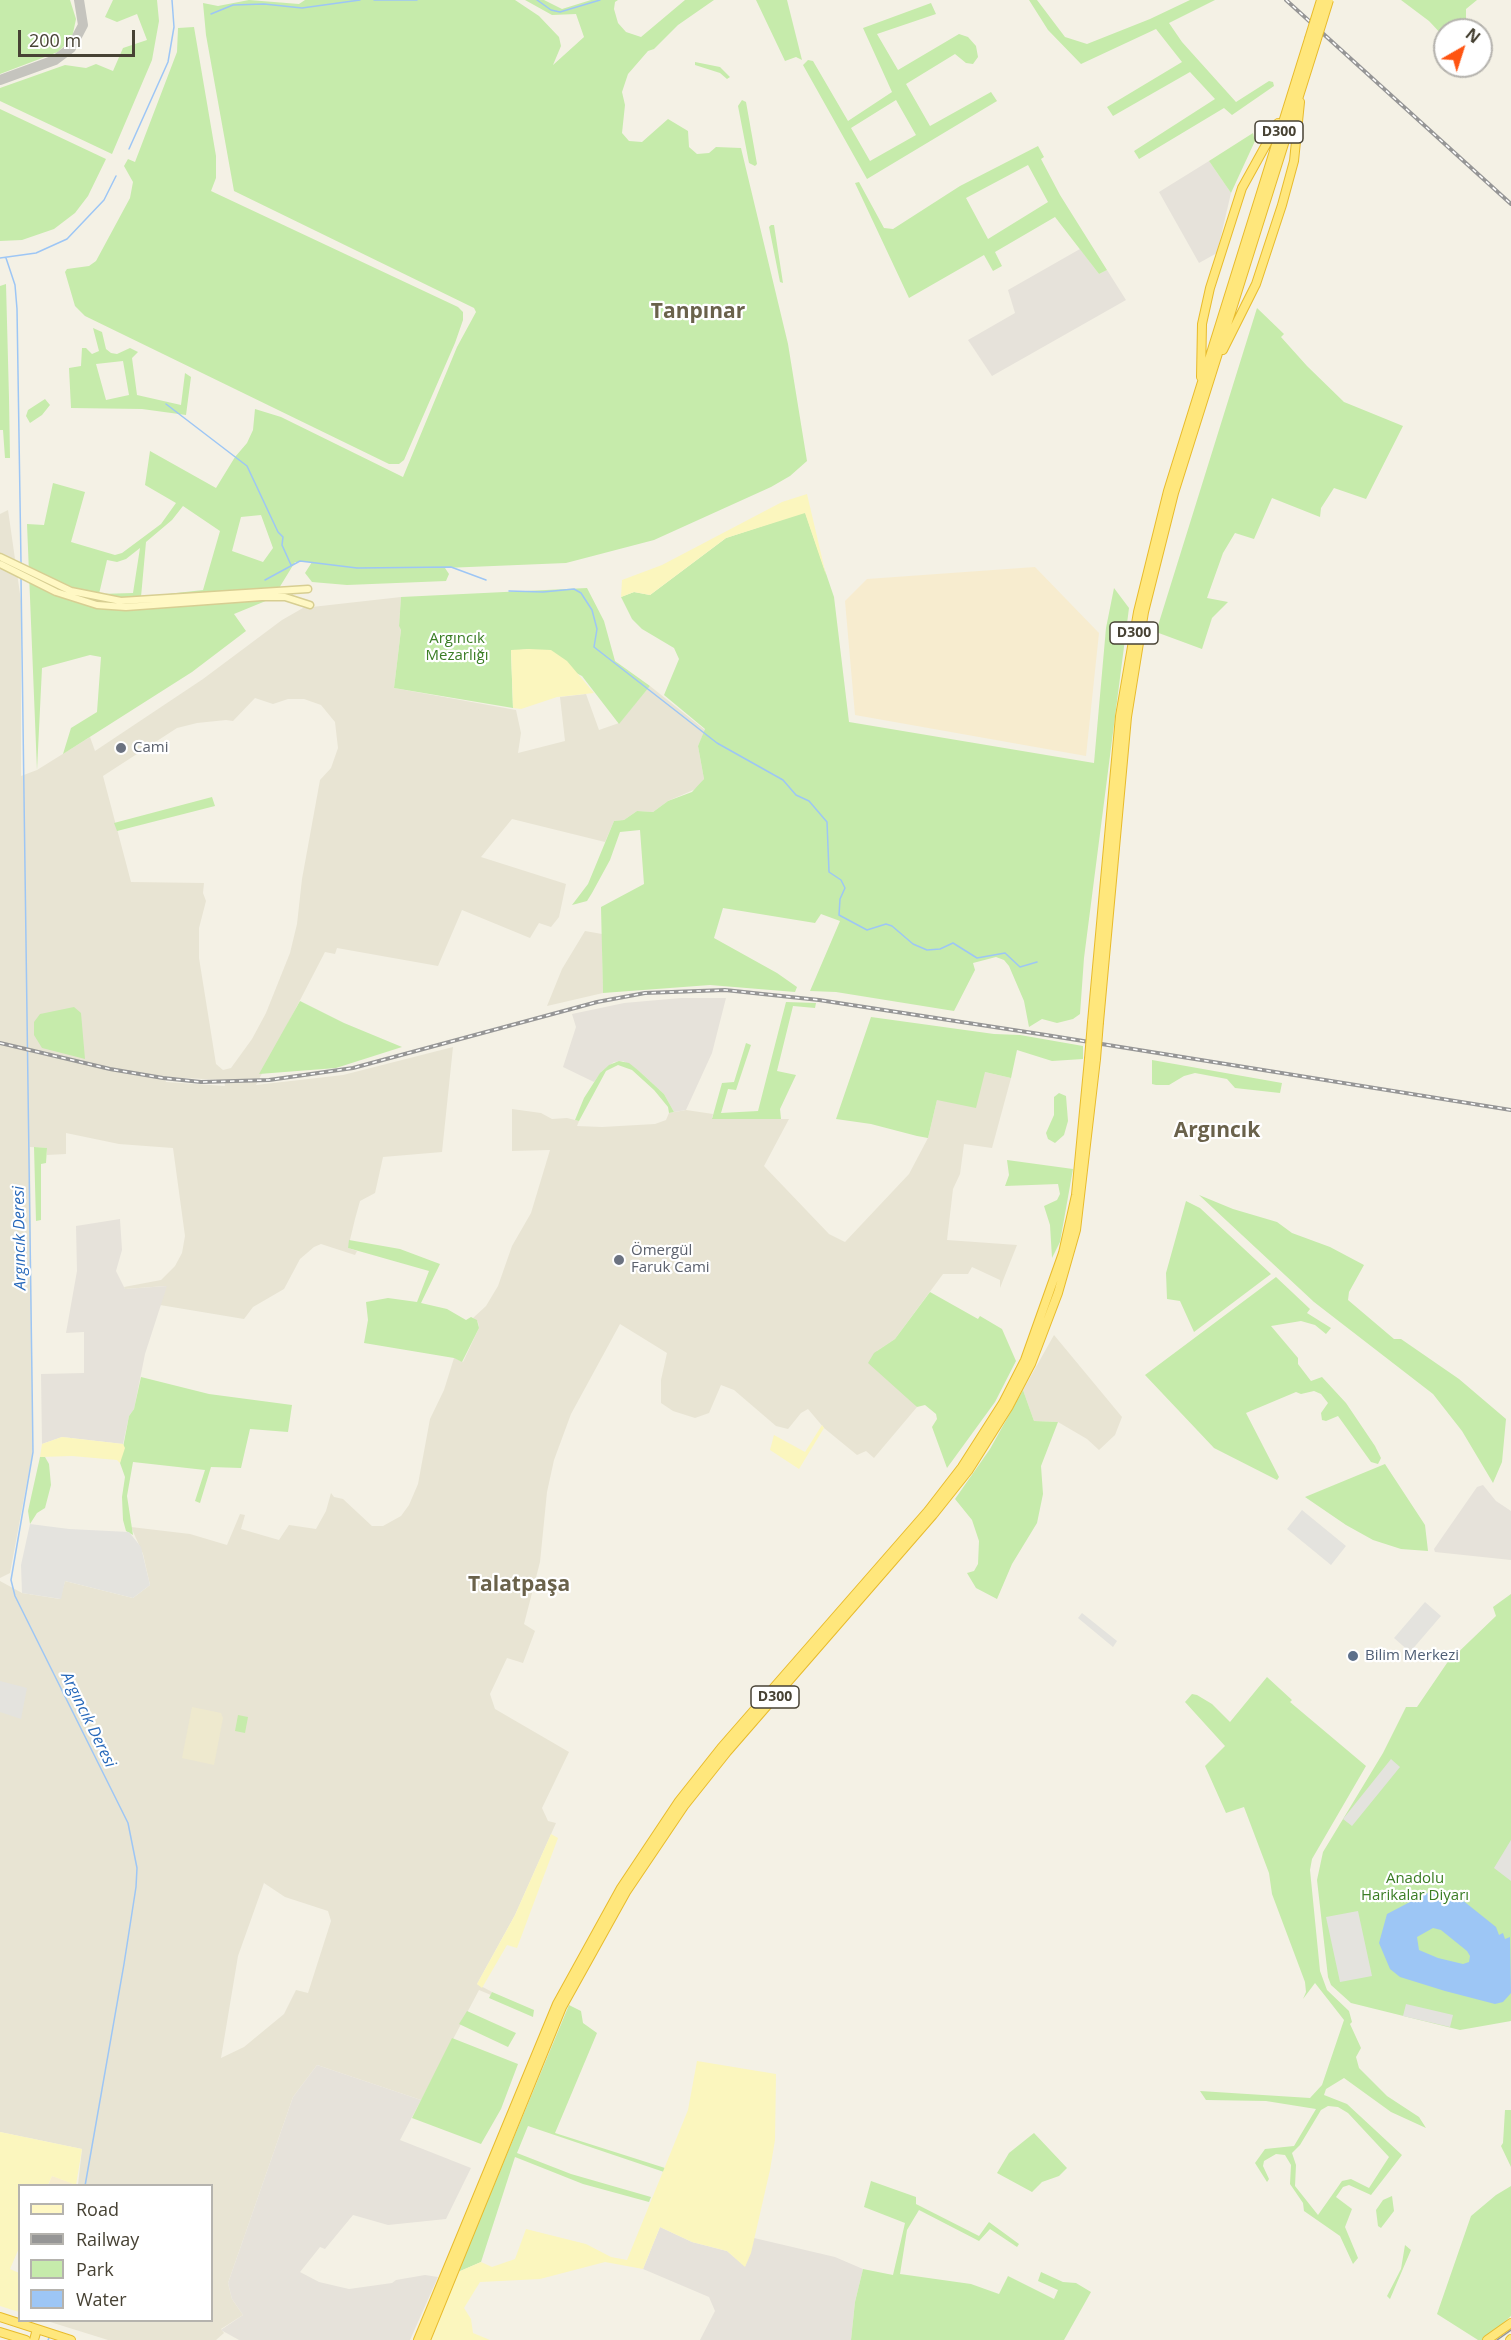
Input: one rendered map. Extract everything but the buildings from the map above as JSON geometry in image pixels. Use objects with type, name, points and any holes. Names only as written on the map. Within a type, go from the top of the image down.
[{"type":"highway","name":"D300","points":[[420,2339],[557,2004],[621,1888],[679,1801],[722,1748],[928,1511],[962,1467],[1003,1403],[1024,1360],[1063,1253],[1076,1195],[1093,1059],[1119,726],[1128,667],[1156,536],[1244,257],[1302,88],[1321,0]]},
{"type":"highway","name":"D300","points":[[1254,227],[1290,96],[1329,0]]},
{"type":"highway","points":[[1205,381],[1253,291],[1275,228],[1294,161],[1302,88]]},
{"type":"highway","points":[[1205,381],[1200,342],[1210,288],[1242,188],[1278,125],[1290,96]]},
{"type":"highway","points":[[0,2317],[70,2340]]},
{"type":"highway","points":[[1487,2340],[1511,2323]]},
{"type":"highway","points":[[0,2332],[24,2339],[26,2325]]},
{"type":"highway","points":[[34,2340],[37,2329]]},
{"type":"main road","points":[[0,557],[70,598],[97,605],[126,607],[262,597],[285,597],[310,604]]},
{"type":"main road","points":[[0,564],[71,591],[121,600],[308,590]]},
{"type":"shaded area","points":[[1209,161],[1231,193],[1217,253],[1199,263],[1159,192]]},
{"type":"shaded area","points":[[1080,249],[1099,274],[1107,270],[1126,300],[992,376],[968,340],[1015,313],[1008,290]]},
{"type":"shaded area","points":[[8,510],[21,601],[21,776],[37,770],[90,737],[95,751],[203,679],[282,620],[303,608],[401,597],[399,626],[401,630],[394,688],[516,710],[521,733],[518,753],[565,741],[560,697],[586,694],[599,730],[619,723],[650,686],[705,730],[698,746],[704,779],[698,788],[668,801],[653,812],[637,811],[624,820],[614,821],[605,842],[512,819],[481,857],[566,884],[559,917],[551,927],[539,923],[530,938],[462,910],[438,966],[337,948],[335,954],[325,952],[256,1085],[343,1075],[453,1047],[442,1152],[383,1157],[375,1193],[360,1201],[348,1248],[357,1251],[355,1255],[321,1244],[314,1247],[300,1259],[284,1289],[253,1307],[244,1319],[160,1305],[166,1286],[125,1289],[124,1287],[161,1280],[175,1266],[182,1253],[185,1236],[173,1148],[119,1144],[66,1133],[66,1154],[47,1155],[47,1148],[30,1147],[33,1450],[10,1573],[0,1578],[0,514]],"holes":[[[255,698],[273,704],[288,699],[304,699],[321,705],[335,722],[338,748],[331,768],[320,780],[302,879],[297,924],[290,953],[266,1013],[252,1039],[231,1068],[223,1070],[216,1064],[199,958],[199,928],[206,901],[203,893],[204,883],[131,882],[103,776],[177,728],[197,723],[233,721]],[[164,1077],[224,1080],[225,1086],[166,1082]]]},
{"type":"shaded area","points":[[1035,567],[1099,633],[1086,756],[855,715],[845,601],[867,579]]},
{"type":"shaded area","points":[[585,931],[602,934],[603,993],[547,1006],[562,969]]},
{"type":"shaded area","points":[[681,998],[726,998],[712,1053],[686,1110],[674,1112],[664,1094],[639,1071],[623,1061],[614,1062],[602,1071],[594,1082],[563,1067],[576,1027],[572,1014],[624,1003]]},
{"type":"shaded area","points":[[985,1072],[1011,1078],[992,1148],[964,1144],[960,1174],[953,1189],[947,1240],[1017,1245],[1000,1288],[1000,1280],[972,1267],[968,1274],[943,1274],[895,1339],[877,1351],[917,1407],[874,1458],[866,1451],[857,1455],[824,1428],[808,1409],[801,1413],[788,1429],[776,1426],[734,1390],[721,1385],[709,1413],[695,1418],[673,1411],[661,1403],[661,1380],[667,1353],[620,1324],[571,1414],[554,1460],[547,1492],[540,1562],[524,1624],[535,1631],[523,1663],[507,1658],[490,1694],[495,1709],[569,1752],[542,1808],[548,1821],[556,1823],[515,1915],[477,1984],[492,1992],[491,1995],[479,1990],[421,2100],[317,2065],[293,2097],[228,2283],[232,2299],[243,2315],[221,2329],[224,2333],[216,2340],[108,2340],[50,2322],[213,2322],[213,2184],[78,2184],[82,2149],[0,2132],[0,1581],[22,1593],[60,1599],[65,1581],[133,1598],[150,1585],[143,1554],[131,1527],[190,1534],[227,1545],[240,1514],[245,1515],[241,1529],[279,1540],[289,1525],[316,1529],[326,1511],[331,1493],[334,1497],[343,1499],[372,1526],[383,1526],[401,1516],[409,1505],[418,1484],[430,1419],[444,1390],[454,1358],[463,1362],[479,1328],[478,1322],[473,1318],[486,1306],[498,1286],[512,1246],[531,1213],[550,1150],[512,1151],[512,1109],[541,1113],[552,1119],[567,1118],[579,1121],[577,1126],[602,1127],[655,1124],[666,1120],[669,1113],[686,1110],[713,1114],[712,1118],[716,1119],[789,1119],[764,1166],[829,1234],[845,1242],[909,1174],[928,1138],[937,1100]],"holes":[[[264,1883],[285,1897],[328,1911],[331,1921],[308,1993],[296,1990],[284,2014],[244,2047],[221,2058],[238,1956]]]},
{"type":"shaded area","points":[[120,1219],[122,1250],[116,1271],[125,1289],[167,1286],[145,1354],[134,1409],[129,1416],[123,1444],[62,1437],[42,1444],[41,1374],[84,1373],[84,1332],[66,1333],[77,1271],[76,1226]]},
{"type":"shaded area","points":[[1054,1335],[1122,1417],[1115,1435],[1099,1450],[1087,1439],[1058,1422],[1034,1421],[1023,1390]]},
{"type":"shaded area","points":[[1483,1485],[1496,1501],[1511,1511],[1511,1560],[1435,1552],[1434,1549],[1477,1487]]},
{"type":"shaded area","points":[[1302,1510],[1346,1546],[1331,1565],[1287,1529]]},
{"type":"shaded area","points":[[30,1524],[69,1529],[129,1532],[141,1547],[150,1585],[133,1598],[65,1581],[61,1599],[22,1593],[21,1565]]},
{"type":"shaded area","points":[[1425,1602],[1441,1616],[1410,1652],[1394,1638]]},
{"type":"shaded area","points":[[1082,1613],[1117,1641],[1113,1647],[1078,1618]]},
{"type":"shaded area","points":[[0,1681],[27,1688],[21,1719],[0,1712]]},
{"type":"shaded area","points":[[192,1707],[221,1713],[223,1718],[214,1765],[182,1758]]},
{"type":"shaded area","points":[[1391,1759],[1400,1767],[1352,1826],[1343,1819]]},
{"type":"shaded area","points":[[1511,1840],[1511,1881],[1494,1868]]},
{"type":"shaded area","points":[[1358,1911],[1372,1976],[1340,1982],[1326,1917]]},
{"type":"shaded area","points":[[1406,2004],[1453,2015],[1450,2027],[1403,2016]]},
{"type":"shaded area","points":[[317,2065],[421,2100],[400,2140],[471,2168],[446,2219],[388,2225],[353,2215],[325,2249],[320,2247],[300,2272],[319,2282],[349,2289],[392,2283],[396,2280],[425,2275],[438,2277],[410,2340],[239,2340],[221,2330],[243,2315],[232,2299],[228,2283],[293,2097]]},
{"type":"shaded area","points":[[52,2176],[75,2184],[49,2184]]},
{"type":"shaded area","points":[[660,2227],[692,2242],[727,2251],[745,2266],[754,2238],[835,2257],[863,2269],[855,2302],[851,2340],[700,2340],[715,2311],[709,2297],[643,2269]]},
{"type":"green space","points":[[0,0],[70,0],[76,19],[72,38],[58,52],[0,74]]},
{"type":"green space","points":[[113,0],[157,0],[159,21],[152,60],[112,154],[0,101],[0,88],[65,65],[86,68],[96,64],[113,71],[123,48],[147,40],[137,14],[117,22],[105,17]]},
{"type":"green space","points":[[249,0],[299,4],[305,0],[515,0],[539,16],[559,37],[561,46],[553,65],[584,37],[576,14],[552,15],[525,0],[544,0],[562,9],[591,0],[618,0],[615,2],[614,9],[618,23],[626,32],[641,37],[685,0],[714,0],[678,25],[654,49],[648,51],[628,74],[622,92],[625,105],[622,133],[629,141],[642,142],[668,119],[688,131],[689,147],[697,154],[709,153],[716,147],[741,148],[788,344],[807,461],[790,476],[771,487],[654,540],[566,563],[445,568],[449,574],[446,581],[347,585],[312,582],[305,573],[312,562],[295,562],[273,598],[234,614],[246,631],[192,672],[63,754],[71,728],[97,712],[101,657],[90,655],[42,668],[37,770],[27,524],[44,525],[53,483],[85,492],[71,542],[115,555],[122,553],[161,524],[176,503],[145,485],[150,451],[216,488],[235,457],[247,443],[253,430],[255,409],[281,417],[403,477],[457,347],[476,312],[474,308],[234,191],[206,35],[203,3],[218,6]],"holes":[[[183,506],[220,531],[203,590],[141,597],[146,542],[172,520]],[[261,515],[273,548],[263,562],[232,551],[241,517]],[[140,548],[133,593],[99,594],[107,560],[117,562],[126,559]]]},
{"type":"green space","points":[[756,0],[787,0],[802,60],[796,57],[785,61]]},
{"type":"green space","points":[[1029,0],[1037,0],[1065,37],[1087,44],[1190,0],[1215,0],[1169,23],[1182,42],[1236,102],[1269,81],[1273,82],[1274,86],[1232,115],[1224,108],[1139,159],[1134,151],[1215,99],[1190,72],[1113,116],[1107,107],[1182,62],[1156,29],[1081,64],[1048,30]]},
{"type":"green space","points":[[1401,0],[1477,0],[1466,9],[1466,18],[1433,18],[1433,25]]},
{"type":"green space","points":[[931,3],[936,14],[877,34],[898,70],[959,34],[968,37],[976,46],[978,57],[973,64],[966,63],[955,54],[906,84],[930,126],[991,92],[997,101],[867,179],[803,65],[808,60],[813,61],[848,121],[892,92],[863,28]],"holes":[[[896,100],[916,135],[870,161],[851,128]]]},
{"type":"green space","points":[[194,27],[216,156],[216,178],[211,191],[458,307],[463,312],[463,320],[455,343],[404,460],[399,464],[389,464],[85,316],[75,306],[65,272],[67,269],[89,266],[96,261],[130,198],[133,182],[124,166],[128,159],[135,162],[177,52],[178,28]]},
{"type":"green space","points":[[695,62],[720,67],[730,77],[727,79],[720,73],[695,65]]},
{"type":"green space","points":[[742,100],[746,102],[757,164],[755,166],[749,163],[738,106]]},
{"type":"green space","points":[[0,109],[106,159],[88,196],[75,213],[54,229],[22,240],[0,241]]},
{"type":"green space","points":[[1253,133],[1255,141],[1231,193],[1209,161]]},
{"type":"green space","points":[[1038,146],[1044,157],[1041,159],[1060,195],[1107,270],[1099,274],[1055,217],[995,252],[1002,266],[993,271],[984,255],[909,298],[855,183],[859,182],[884,228],[893,229],[960,186]],"holes":[[[1028,165],[1048,202],[988,239],[966,198]]]},
{"type":"green space","points":[[774,225],[783,283],[780,282],[769,227]]},
{"type":"green space","points":[[6,284],[10,458],[5,458],[3,430],[0,430],[0,286]]},
{"type":"green space","points":[[1257,308],[1284,334],[1281,337],[1307,366],[1344,402],[1403,426],[1366,499],[1334,488],[1321,508],[1320,517],[1272,498],[1254,539],[1235,533],[1223,553],[1207,598],[1228,602],[1212,618],[1202,649],[1156,632]]},
{"type":"green space","points":[[93,328],[102,332],[106,349],[111,353],[117,354],[130,348],[138,352],[132,358],[137,395],[181,405],[185,373],[191,377],[186,415],[142,409],[71,408],[69,368],[81,366],[82,348],[86,348],[92,354],[99,351]],"holes":[[[123,361],[129,395],[106,400],[96,364]]]},
{"type":"green space","points":[[45,399],[50,405],[42,415],[30,423],[26,416],[28,410]]},
{"type":"green space","points":[[805,512],[834,597],[849,722],[1094,763],[1106,628],[1114,588],[1129,608],[1084,958],[1080,1014],[1073,1019],[1057,1023],[1042,1019],[1029,1027],[1024,1001],[1009,966],[1004,960],[996,957],[973,963],[975,970],[954,1011],[836,992],[810,991],[840,921],[821,914],[815,923],[723,908],[714,938],[777,973],[797,987],[795,992],[710,985],[603,993],[601,907],[644,884],[640,830],[620,832],[610,860],[587,901],[572,905],[588,884],[614,821],[624,820],[637,811],[653,812],[668,801],[692,792],[704,779],[698,746],[705,729],[664,695],[679,659],[674,648],[642,629],[632,619],[621,597],[634,592],[650,595],[726,538]]},
{"type":"green space","name":"Argıncık Mezarlığı","points":[[587,588],[604,621],[615,661],[650,686],[619,724],[582,676],[529,649],[511,651],[513,708],[394,688],[401,630],[399,626],[401,597]]},
{"type":"green space","points":[[212,797],[215,806],[117,831],[114,823]]},
{"type":"green space","points":[[300,1001],[344,1023],[402,1047],[336,1068],[259,1074]]},
{"type":"green space","points":[[786,1002],[816,1003],[815,1008],[793,1006],[777,1071],[796,1075],[780,1109],[781,1119],[712,1119],[722,1083],[734,1082],[746,1043],[751,1045],[736,1090],[728,1089],[721,1113],[758,1111]]},
{"type":"green space","points":[[74,1007],[81,1013],[85,1059],[42,1048],[34,1035],[34,1022],[40,1014]]},
{"type":"green space","points":[[871,1017],[994,1034],[1020,1035],[1083,1046],[1083,1059],[1052,1061],[1017,1050],[1011,1078],[985,1072],[976,1108],[937,1100],[928,1138],[871,1124],[836,1119]]},
{"type":"green space","points":[[1152,1060],[1282,1083],[1280,1093],[1235,1088],[1227,1079],[1195,1073],[1184,1076],[1169,1085],[1152,1084]]},
{"type":"green space","points":[[619,1061],[629,1063],[664,1094],[674,1112],[669,1113],[668,1107],[654,1090],[632,1070],[618,1065],[606,1071],[579,1121],[575,1120],[584,1098],[600,1073],[609,1065]]},
{"type":"green space","points":[[1059,1093],[1066,1096],[1068,1121],[1064,1135],[1055,1143],[1048,1139],[1046,1133],[1054,1115],[1054,1097]]},
{"type":"green space","points":[[34,1147],[47,1148],[46,1163],[41,1164],[41,1220],[36,1221]]},
{"type":"green space","points":[[1007,1160],[1073,1169],[1060,1242],[1052,1258],[1050,1225],[1044,1206],[1057,1200],[1060,1194],[1058,1184],[1005,1186],[1009,1175]]},
{"type":"green space","points":[[1199,1195],[1233,1209],[1277,1222],[1292,1233],[1330,1247],[1364,1265],[1349,1292],[1348,1300],[1394,1339],[1401,1339],[1459,1379],[1506,1419],[1502,1462],[1493,1483],[1462,1431],[1433,1394],[1314,1302]]},
{"type":"green space","points":[[1186,1201],[1200,1208],[1271,1274],[1194,1332],[1180,1301],[1167,1299],[1166,1273]]},
{"type":"green space","points":[[349,1240],[400,1249],[440,1264],[421,1303],[447,1309],[466,1320],[471,1317],[477,1320],[479,1328],[462,1362],[454,1358],[364,1343],[368,1320],[366,1302],[388,1298],[417,1302],[429,1271],[348,1248]]},
{"type":"green space","points":[[1276,1277],[1310,1309],[1307,1313],[1331,1328],[1326,1334],[1315,1325],[1301,1321],[1271,1326],[1298,1358],[1298,1364],[1311,1381],[1322,1377],[1346,1403],[1375,1446],[1381,1458],[1378,1464],[1371,1462],[1338,1416],[1326,1421],[1322,1420],[1321,1413],[1328,1403],[1321,1394],[1314,1391],[1301,1394],[1296,1392],[1246,1413],[1279,1477],[1277,1480],[1214,1448],[1145,1375]]},
{"type":"green space","points":[[930,1292],[978,1319],[980,1316],[1002,1329],[1016,1361],[995,1402],[947,1468],[932,1427],[937,1419],[936,1414],[925,1405],[917,1407],[868,1363],[874,1353],[895,1339]]},
{"type":"green space","points":[[141,1377],[209,1394],[292,1405],[288,1432],[250,1429],[241,1468],[211,1467],[200,1503],[195,1501],[205,1470],[133,1462],[127,1496],[133,1535],[126,1531],[123,1520],[122,1497],[125,1477],[120,1463],[129,1416],[134,1409]]},
{"type":"green space","points":[[1023,1390],[1034,1421],[1058,1422],[1041,1466],[1043,1494],[1037,1523],[1012,1564],[997,1599],[976,1588],[967,1573],[974,1571],[978,1564],[979,1541],[972,1520],[955,1499],[990,1449]]},
{"type":"green space","points":[[40,1457],[45,1457],[49,1464],[51,1485],[45,1508],[37,1513],[30,1524],[28,1511]]},
{"type":"green space","points":[[1385,1464],[1425,1525],[1428,1551],[1401,1549],[1373,1540],[1305,1497]]},
{"type":"green space","name":"Anadolu Harikalar Diyarı","points":[[1511,1594],[1511,2021],[1460,2030],[1351,2003],[1331,1985],[1328,1977],[1317,1880],[1323,1852],[1383,1753],[1406,1707],[1417,1707],[1447,1663],[1496,1616],[1493,1607]]},
{"type":"green space","points":[[1267,1677],[1292,1700],[1290,1702],[1366,1766],[1312,1859],[1310,1870],[1320,1971],[1327,1990],[1349,2011],[1352,2022],[1350,2024],[1361,2048],[1356,2057],[1359,2068],[1387,2096],[1419,2117],[1426,2128],[1391,2112],[1344,2078],[1326,2089],[1324,2095],[1347,2104],[1402,2155],[1371,2195],[1349,2185],[1343,2187],[1336,2197],[1352,2209],[1345,2227],[1358,2258],[1353,2264],[1340,2236],[1304,2211],[1303,2203],[1290,2184],[1291,2165],[1285,2155],[1276,2154],[1264,2161],[1263,2166],[1269,2179],[1267,2182],[1255,2163],[1265,2149],[1294,2146],[1316,2109],[1266,2101],[1206,2100],[1200,2091],[1310,2098],[1322,2085],[1344,2020],[1315,1983],[1303,1999],[1306,1992],[1305,1982],[1272,1894],[1269,1873],[1244,1807],[1226,1813],[1205,1766],[1225,1746],[1185,1702],[1192,1694],[1197,1695],[1212,1704],[1230,1722]],"holes":[[[1328,2106],[1338,2107],[1348,2113],[1389,2157],[1369,2188],[1351,2179],[1342,2181],[1318,2215],[1295,2186],[1296,2165],[1292,2153],[1300,2145],[1321,2110]]]},
{"type":"green space","points":[[238,1715],[248,1717],[245,1733],[235,1731]]},
{"type":"green space","points":[[492,1992],[534,2010],[533,2017],[489,1998]]},
{"type":"green space","points":[[569,2005],[581,2011],[583,2023],[597,2033],[555,2133],[665,2168],[664,2172],[528,2126],[517,2153],[571,2174],[651,2197],[649,2202],[583,2184],[515,2157],[481,2262],[458,2272]]},
{"type":"green space","points":[[467,2011],[516,2033],[508,2047],[459,2024]]},
{"type":"green space","points":[[452,2038],[518,2064],[501,2109],[481,2144],[412,2118]]},
{"type":"green space","points":[[1505,2110],[1511,2110],[1511,2167],[1501,2146]]},
{"type":"green space","points":[[1034,2133],[1067,2168],[1059,2176],[1042,2182],[1032,2192],[997,2173],[1009,2153]]},
{"type":"green space","points":[[871,2181],[916,2197],[916,2204],[979,2236],[989,2222],[1019,2244],[1017,2247],[990,2229],[979,2241],[919,2210],[907,2230],[900,2274],[971,2284],[999,2294],[1008,2276],[1054,2299],[1058,2290],[1038,2281],[1041,2272],[1063,2282],[1076,2283],[1091,2292],[1064,2340],[851,2340],[855,2302],[863,2269],[893,2275],[905,2223],[864,2207]]},
{"type":"green space","points":[[1511,2186],[1511,2316],[1484,2340],[1478,2340],[1437,2314],[1471,2216]]},
{"type":"green space","points":[[1392,2196],[1394,2211],[1381,2228],[1378,2226],[1376,2210],[1383,2200]]},
{"type":"green space","points":[[1405,2245],[1411,2250],[1390,2299],[1387,2296],[1401,2269]]},
{"type":"sand","points":[[807,494],[826,575],[805,513],[726,538],[650,595],[634,592],[621,597],[622,580],[662,565],[782,502]]},
{"type":"sand","points":[[511,650],[551,650],[567,661],[594,693],[557,697],[521,709],[513,708]]},
{"type":"sand","points":[[822,1425],[824,1428],[799,1469],[770,1450],[774,1435],[805,1452]]},
{"type":"sand","points":[[62,1437],[123,1444],[125,1448],[120,1463],[117,1460],[72,1456],[40,1457],[42,1444]]},
{"type":"sand","points":[[551,1834],[558,1838],[517,1948],[507,1945],[482,1988],[477,1984],[515,1915]]},
{"type":"sand","points":[[697,2061],[776,2074],[775,2140],[751,2253],[745,2267],[727,2251],[692,2242],[660,2227],[643,2269],[605,2262],[540,2279],[480,2282],[464,2308],[471,2319],[473,2333],[490,2340],[430,2340],[458,2272],[481,2262],[492,2267],[515,2259],[526,2229],[586,2244],[611,2257],[627,2260],[688,2110]]},
{"type":"sand","points":[[0,2132],[82,2149],[76,2184],[52,2176],[48,2184],[18,2184],[18,2250],[10,2269],[18,2273],[18,2312],[0,2306]]},
{"type":"water","points":[[1444,1890],[1456,1895],[1496,1927],[1499,1935],[1503,1933],[1505,1939],[1510,1937],[1511,1993],[1503,2002],[1495,2004],[1445,1991],[1400,1977],[1390,1969],[1379,1943],[1387,1914],[1427,1893]],"holes":[[[1433,1928],[1441,1930],[1467,1951],[1470,1956],[1469,1962],[1463,1964],[1438,1958],[1419,1950],[1417,1937]]]},
{"type":"waterway","points":[[129,149],[168,62],[174,27],[172,0]]},
{"type":"waterway","points":[[211,14],[233,5],[264,4],[302,8],[360,0]]},
{"type":"waterway","points":[[374,0],[417,0]]},
{"type":"waterway","points":[[537,0],[551,10],[560,12],[600,0]]},
{"type":"waterway","points":[[0,258],[36,253],[67,239],[104,200],[116,176]]},
{"type":"waterway","name":"Argıncık Deresi","points":[[6,258],[15,285],[17,309],[21,563]]},
{"type":"waterway","points":[[166,404],[247,466],[278,532],[283,537],[282,545],[291,565]]},
{"type":"waterway","points":[[265,580],[300,561],[357,568],[451,567],[486,580]]},
{"type":"waterway","name":"Argıncık Deresi","points":[[21,577],[33,1452],[11,1580],[15,1596],[128,1823],[137,1868],[124,1964],[85,2184]]},
{"type":"waterway","points":[[509,591],[543,592],[574,589],[581,593],[592,610],[597,629],[594,647],[717,743],[783,780],[796,795],[809,801],[827,822],[829,872],[841,880],[845,888],[840,899],[839,915],[867,930],[886,924],[892,926],[913,944],[927,950],[940,949],[953,943],[977,958],[1005,953],[1020,967],[1037,962]]},
{"type":"taxiway","points":[[0,80],[55,60],[71,48],[83,25],[79,0]]},
{"type":"tram line","points":[[1497,2340],[1511,2330]]},
{"type":"railway","points":[[1286,0],[1511,204]]},
{"type":"railway","points":[[0,1043],[110,1069],[163,1078],[201,1082],[269,1080],[353,1068],[597,1002],[645,993],[725,990],[819,1000],[1511,1110]]},
{"type":"place","name":"Cami","points":[[121,748]]},
{"type":"place","name":"Ömergül Faruk Cami","points":[[619,1260]]},
{"type":"place","name":"Bilim Merkezi","points":[[1353,1656]]},
{"type":"district","name":"Tanpınar","points":[[698,312]]},
{"type":"district","name":"Argıncık","points":[[1217,1131]]},
{"type":"district","name":"Talatpaşa","points":[[519,1585]]}]
